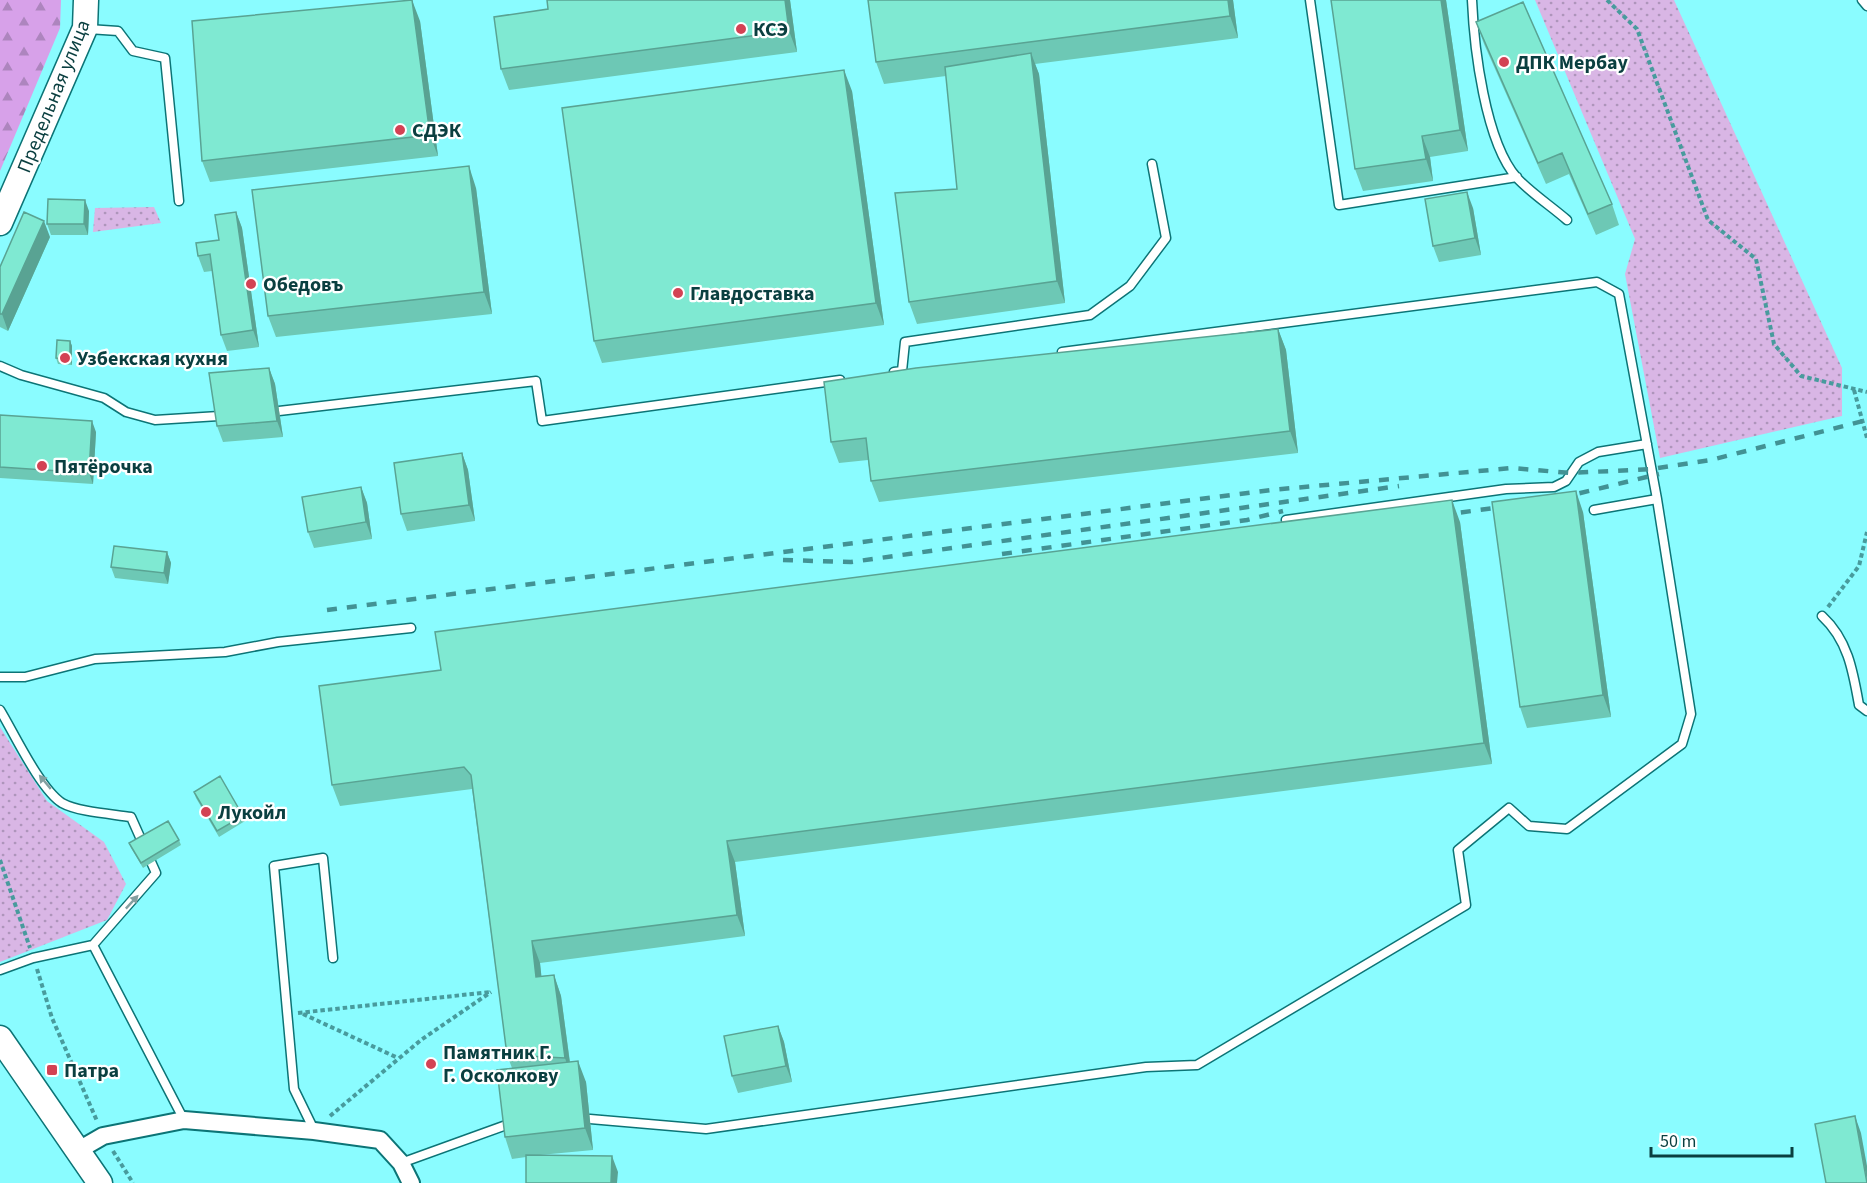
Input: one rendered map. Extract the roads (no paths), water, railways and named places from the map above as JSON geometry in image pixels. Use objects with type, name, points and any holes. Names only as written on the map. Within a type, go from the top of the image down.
[{"type":"street","name":"Предельная улица","points":[[0,223],[84,28],[86,0]]},
{"type":"street","points":[[0,1038],[100,1183]]},
{"type":"street","points":[[78,1151],[103,1136],[184,1120],[314,1131],[380,1140],[401,1163],[411,1183]]},
{"type":"lane","points":[[1310,0],[1339,205],[1517,177]]},
{"type":"lane","points":[[1472,0],[1473,39],[1496,144],[1517,177],[1567,220]]},
{"type":"lane","points":[[1862,0],[1867,6]]},
{"type":"lane","points":[[84,28],[118,31],[133,51],[165,58],[179,201]]},
{"type":"lane","points":[[879,374],[902,371],[904,342],[1090,315],[1130,286],[1166,238],[1152,164]]},
{"type":"lane","points":[[590,1119],[706,1129],[1146,1067],[1197,1065],[1466,905],[1458,850],[1509,808],[1529,826],[1567,829],[1682,744],[1690,714],[1657,499],[1619,294],[1597,282],[1047,354]]},
{"type":"lane","points":[[0,366],[21,375],[104,398],[126,412],[154,420],[219,416]]},
{"type":"lane","points":[[279,411],[536,381],[542,421],[856,377]]},
{"type":"lane","points":[[1286,520],[1506,489],[1554,487],[1566,482],[1578,462],[1598,452],[1647,444]]},
{"type":"lane","points":[[1594,510],[1657,499]]},
{"type":"lane","points":[[1822,615],[1837,630],[1852,665],[1859,705],[1867,711]]},
{"type":"lane","points":[[0,677],[25,677],[95,659],[225,652],[278,642],[411,628]]},
{"type":"lane","points":[[0,710],[40,778],[62,803],[131,817],[156,873],[93,945],[33,958],[0,970]]},
{"type":"lane","points":[[314,1131],[294,1089],[274,866],[323,858],[333,958]]},
{"type":"lane","points":[[93,945],[184,1120]]},
{"type":"lane","points":[[401,1163],[508,1124]]},
{"type":"railway","points":[[327,610],[1271,490],[1512,468],[1570,473],[1652,469],[1711,460],[1867,420]]},
{"type":"railway","points":[[1560,498],[1659,474]]},
{"type":"railway","points":[[783,560],[851,562],[1399,486]]},
{"type":"railway","points":[[1441,515],[1510,506]]},
{"type":"railway","points":[[1002,554],[1247,520],[1283,511]]},
{"type":"place","name":"КСЭ","points":[[741,29]]},
{"type":"place","name":"ДПК Мербау","points":[[1504,62]]},
{"type":"place","name":"СДЭК","points":[[400,130]]},
{"type":"place","name":"Обедовъ","points":[[251,284]]},
{"type":"place","name":"Главдоставка","points":[[678,293]]},
{"type":"place","name":"Узбекская кухня","points":[[65,358]]},
{"type":"place","name":"Пятёрочка","points":[[42,466]]},
{"type":"place","name":"Лукойл","points":[[206,812]]},
{"type":"place","name":"Памятник Г. Г. Осколкову","points":[[431,1064]]},
{"type":"place","name":"Патра","points":[[52,1070]]}]
